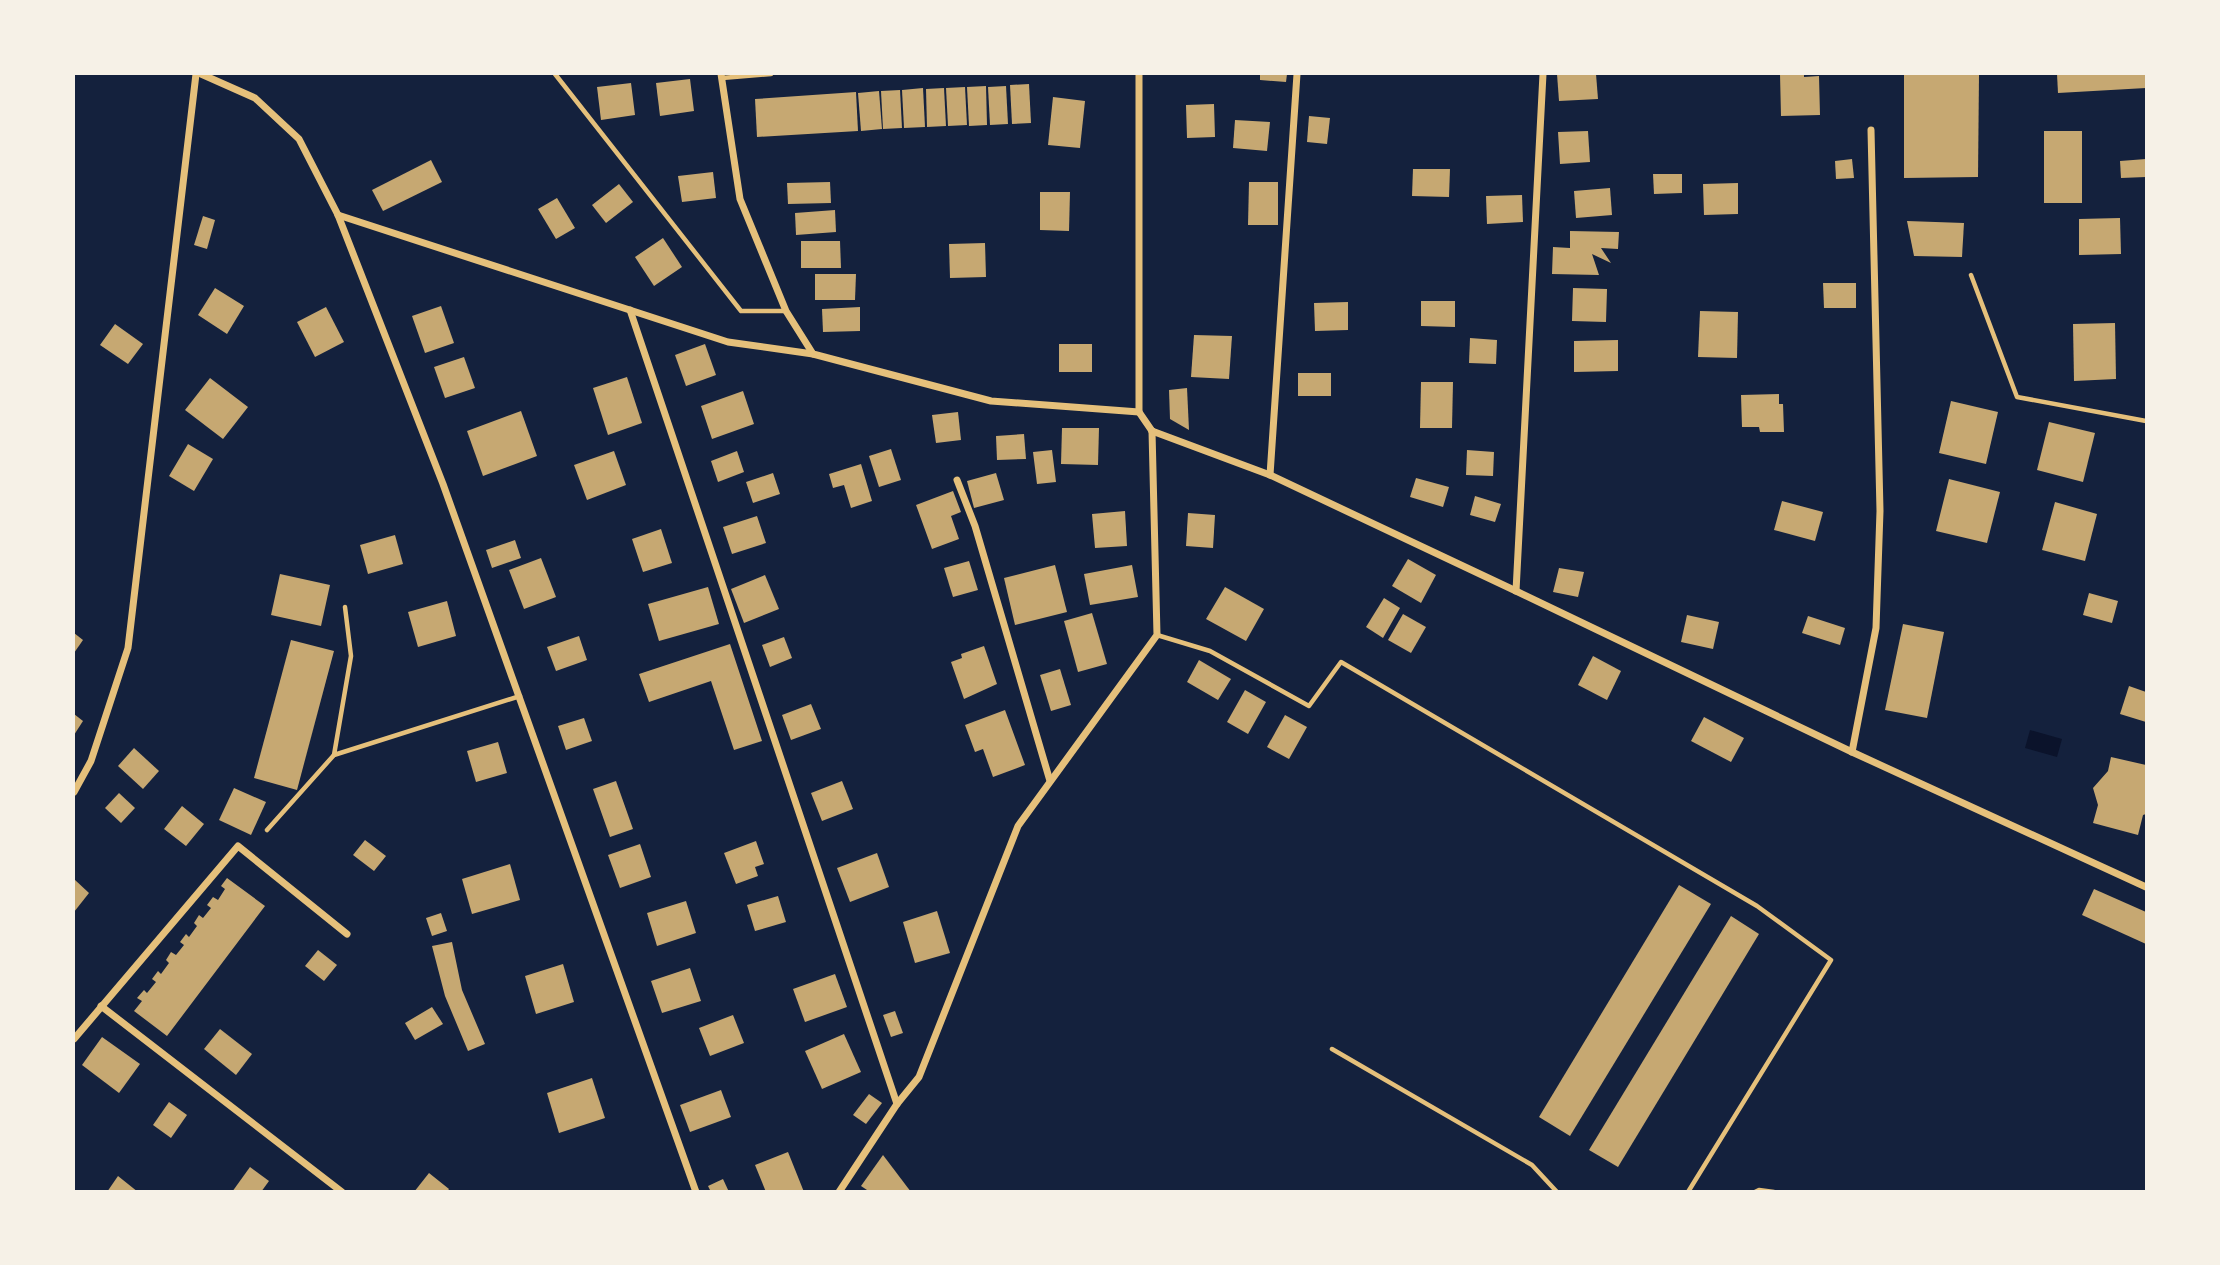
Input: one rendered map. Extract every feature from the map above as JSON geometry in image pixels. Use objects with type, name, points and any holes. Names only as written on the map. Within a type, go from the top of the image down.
[{"type":"street","points":[[74,792],[91,761],[128,648],[199,74],[255,98],[299,139],[338,215],[443,484],[521,696],[696,1192]]},
{"type":"street","points":[[839,1192],[897,1104],[919,1077],[1018,826],[1157,635],[1152,431],[1139,412],[1139,74]]},
{"type":"street","points":[[1270,475],[1297,74]]},
{"type":"street","points":[[1517,591],[1543,74]]},
{"type":"street","points":[[721,76],[740,199],[786,312],[813,354]]},
{"type":"street","points":[[1852,752],[1876,628],[1879,524],[1871,130]]},
{"type":"street","points":[[338,215],[728,342],[813,354],[991,401],[1139,412]]},
{"type":"street","points":[[629,310],[897,1104]]},
{"type":"street","points":[[1152,431],[1270,475],[1852,752],[2147,887]]},
{"type":"street","points":[[957,481],[975,526],[1050,781]]},
{"type":"street","points":[[74,1039],[238,846],[347,934]]},
{"type":"street","points":[[101,1006],[342,1192]]},
{"type":"lane","points":[[555,74],[741,311],[786,312]]},
{"type":"lane","points":[[721,76],[771,74]]},
{"type":"lane","points":[[1971,275],[2017,397],[2147,421]]},
{"type":"lane","points":[[334,755],[351,656],[345,607]]},
{"type":"lane","points":[[1157,635],[1210,651],[1309,706],[1342,662],[1757,906],[1832,960],[1688,1192]]},
{"type":"lane","points":[[267,830],[334,755],[521,696]]},
{"type":"lane","points":[[1332,1049],[1532,1165],[1557,1192]]},
{"type":"lane","points":[[1755,1192],[1774,1192]]},
{"type":"water","points":[[2030,730],[2062,739],[2057,757],[2025,748]]},
{"type":"building","points":[[1260,74],[1287,74],[1286,82],[1260,80]]},
{"type":"building","points":[[1557,74],[1596,74],[1598,99],[1559,101]]},
{"type":"building","points":[[1780,74],[1819,76],[1820,115],[1781,116]]},
{"type":"building","points":[[1904,74],[1979,74],[1978,177],[1904,178]]},
{"type":"building","points":[[2057,74],[2146,74],[2146,88],[2058,93]]},
{"type":"building","points":[[690,79],[694,111],[660,116],[656,83]]},
{"type":"building","points":[[631,83],[635,115],[601,120],[597,87]]},
{"type":"building","points":[[1029,84],[1031,123],[1012,124],[1010,85]]},
{"type":"building","points":[[986,86],[987,125],[969,126],[967,87]]},
{"type":"building","points":[[1006,86],[1008,124],[990,125],[988,87]]},
{"type":"building","points":[[965,87],[967,125],[948,126],[946,88]]},
{"type":"building","points":[[923,88],[925,127],[904,128],[902,90]]},
{"type":"building","points":[[944,88],[946,126],[927,127],[926,89]]},
{"type":"building","points":[[900,90],[902,128],[883,129],[881,91]]},
{"type":"building","points":[[879,91],[882,129],[861,131],[858,93]]},
{"type":"building","points":[[856,92],[858,131],[757,137],[755,99]]},
{"type":"building","points":[[1053,97],[1085,101],[1080,148],[1048,145]]},
{"type":"building","points":[[1214,104],[1215,137],[1187,138],[1186,105]]},
{"type":"building","points":[[1309,116],[1330,118],[1327,144],[1307,142]]},
{"type":"building","points":[[1235,120],[1270,122],[1267,151],[1233,148]]},
{"type":"building","points":[[1588,131],[1590,162],[1560,164],[1558,132]]},
{"type":"building","points":[[2044,131],[2082,131],[2082,203],[2044,203]]},
{"type":"building","points":[[1852,159],[1854,178],[1836,179],[1835,161]]},
{"type":"building","points":[[2146,159],[2146,177],[2121,178],[2120,161]]},
{"type":"building","points":[[431,160],[442,182],[383,211],[372,190]]},
{"type":"building","points":[[1413,169],[1450,169],[1449,197],[1412,196]]},
{"type":"building","points":[[713,172],[716,198],[682,202],[678,176]]},
{"type":"building","points":[[1653,174],[1682,174],[1682,193],[1654,194]]},
{"type":"building","points":[[830,182],[831,203],[788,204],[787,183]]},
{"type":"building","points":[[1249,182],[1278,182],[1278,225],[1248,225]]},
{"type":"building","points":[[1738,183],[1738,214],[1704,215],[1703,184]]},
{"type":"building","points":[[619,184],[633,202],[606,223],[592,205]]},
{"type":"building","points":[[1610,188],[1612,215],[1576,218],[1574,191]]},
{"type":"building","points":[[1040,192],[1070,192],[1069,231],[1040,230]]},
{"type":"building","points":[[1522,195],[1523,222],[1487,224],[1486,196]]},
{"type":"building","points":[[557,198],[575,228],[556,239],[538,209]]},
{"type":"building","points":[[835,210],[836,232],[796,235],[795,213]]},
{"type":"building","points":[[203,216],[215,220],[207,249],[194,245]]},
{"type":"building","points":[[2120,218],[2121,254],[2079,255],[2079,219]]},
{"type":"building","points":[[1907,221],[1964,223],[1962,257],[1914,256]]},
{"type":"building","points":[[1570,231],[1619,232],[1618,249],[1601,248],[1611,263],[1592,254],[1599,275],[1552,274],[1553,247],[1570,248]]},
{"type":"building","points":[[663,238],[682,267],[654,286],[635,257]]},
{"type":"building","points":[[801,241],[840,241],[841,268],[801,268]]},
{"type":"building","points":[[985,243],[986,277],[950,278],[949,244]]},
{"type":"building","points":[[815,274],[856,274],[855,300],[815,300]]},
{"type":"building","points":[[1823,283],[1856,283],[1856,308],[1824,308]]},
{"type":"building","points":[[215,288],[244,306],[227,334],[198,315]]},
{"type":"building","points":[[1573,288],[1607,289],[1606,322],[1572,321]]},
{"type":"building","points":[[1421,301],[1455,301],[1455,327],[1421,326]]},
{"type":"building","points":[[1348,302],[1348,330],[1315,331],[1314,303]]},
{"type":"building","points":[[441,306],[454,343],[425,353],[412,316]]},
{"type":"building","points":[[326,307],[344,342],[315,357],[297,322]]},
{"type":"building","points":[[860,307],[860,331],[823,332],[822,309]]},
{"type":"building","points":[[1700,311],[1738,312],[1737,358],[1698,357]]},
{"type":"building","points":[[2115,323],[2116,379],[2074,381],[2073,324]]},
{"type":"building","points":[[115,324],[143,344],[128,364],[100,345]]},
{"type":"building","points":[[1194,335],[1232,336],[1229,379],[1191,377]]},
{"type":"building","points":[[1470,338],[1497,340],[1496,364],[1469,363]]},
{"type":"building","points":[[1618,340],[1618,371],[1574,372],[1574,341]]},
{"type":"building","points":[[705,344],[716,375],[686,386],[675,355]]},
{"type":"building","points":[[1059,344],[1092,344],[1092,372],[1059,372]]},
{"type":"building","points":[[464,357],[475,388],[445,398],[434,367]]},
{"type":"building","points":[[1298,373],[1331,373],[1331,396],[1298,396]]},
{"type":"building","points":[[627,377],[642,423],[608,435],[593,388]]},
{"type":"building","points":[[210,378],[248,407],[223,439],[185,410]]},
{"type":"building","points":[[1421,382],[1453,382],[1452,428],[1420,428]]},
{"type":"building","points":[[1187,388],[1189,430],[1170,419],[1169,390]]},
{"type":"building","points":[[743,391],[754,424],[712,439],[701,406]]},
{"type":"building","points":[[1779,394],[1779,404],[1783,404],[1784,432],[1760,432],[1759,427],[1742,427],[1741,395]]},
{"type":"building","points":[[1951,401],[1998,412],[1986,464],[1939,453]]},
{"type":"building","points":[[521,411],[537,456],[483,476],[467,431]]},
{"type":"building","points":[[958,412],[961,440],[936,443],[932,415]]},
{"type":"building","points":[[2049,422],[2095,433],[2083,482],[2037,470]]},
{"type":"building","points":[[1062,428],[1099,428],[1098,465],[1061,464]]},
{"type":"building","points":[[1024,434],[1026,459],[997,460],[996,436]]},
{"type":"building","points":[[188,444],[213,459],[194,491],[169,476]]},
{"type":"building","points":[[891,449],[901,480],[879,487],[869,456]]},
{"type":"building","points":[[1052,450],[1056,482],[1037,484],[1033,452]]},
{"type":"building","points":[[1467,450],[1494,452],[1493,476],[1466,475]]},
{"type":"building","points":[[614,451],[626,485],[587,500],[574,465]]},
{"type":"building","points":[[737,451],[744,472],[718,482],[711,461]]},
{"type":"building","points":[[861,464],[872,501],[851,508],[844,485],[833,488],[829,474]]},
{"type":"building","points":[[773,473],[780,494],[753,503],[746,482]]},
{"type":"building","points":[[996,473],[1004,500],[974,508],[967,481]]},
{"type":"building","points":[[1416,478],[1449,487],[1443,507],[1410,497]]},
{"type":"building","points":[[1949,479],[2000,492],[1987,543],[1936,531]]},
{"type":"building","points":[[953,491],[961,512],[951,516],[959,539],[932,549],[916,505]]},
{"type":"building","points":[[1475,496],[1501,504],[1495,522],[1470,515]]},
{"type":"building","points":[[1782,501],[1823,512],[1815,541],[1774,530]]},
{"type":"building","points":[[2055,502],[2097,514],[2085,561],[2042,550]]},
{"type":"building","points":[[1125,511],[1127,546],[1095,548],[1092,514]]},
{"type":"building","points":[[1188,513],[1215,515],[1213,548],[1186,546]]},
{"type":"building","points":[[757,516],[766,543],[732,554],[723,527]]},
{"type":"building","points":[[661,529],[672,563],[643,572],[632,539]]},
{"type":"building","points":[[395,535],[403,564],[368,574],[360,545]]},
{"type":"building","points":[[515,540],[521,558],[492,568],[486,550]]},
{"type":"building","points":[[541,558],[556,597],[524,609],[509,570]]},
{"type":"building","points":[[1408,559],[1436,575],[1421,603],[1392,586]]},
{"type":"building","points":[[969,561],[978,590],[953,597],[944,568]]},
{"type":"building","points":[[1055,565],[1067,612],[1015,625],[1004,578]]},
{"type":"building","points":[[1132,565],[1138,597],[1090,605],[1084,574]]},
{"type":"building","points":[[1559,568],[1584,572],[1578,597],[1553,592]]},
{"type":"building","points":[[280,574],[330,585],[321,626],[271,615]]},
{"type":"building","points":[[765,575],[779,609],[744,623],[731,589]]},
{"type":"building","points":[[708,587],[719,624],[659,641],[648,604]]},
{"type":"building","points":[[1225,587],[1264,609],[1246,641],[1206,619]]},
{"type":"building","points":[[2089,593],[2118,601],[2112,623],[2083,615]]},
{"type":"building","points":[[1384,598],[1400,608],[1383,638],[1366,627]]},
{"type":"building","points":[[447,601],[456,636],[418,647],[408,612]]},
{"type":"building","points":[[1092,613],[1107,664],[1078,672],[1064,621]]},
{"type":"building","points":[[1403,614],[1426,627],[1411,653],[1388,640]]},
{"type":"building","points":[[1687,615],[1719,622],[1713,649],[1681,642]]},
{"type":"building","points":[[1808,616],[1845,628],[1840,645],[1802,633]]},
{"type":"building","points":[[1903,624],[1944,632],[1927,718],[1885,710]]},
{"type":"building","points":[[74,633],[83,640],[74,653]]},
{"type":"building","points":[[579,636],[587,660],[556,671],[547,647]]},
{"type":"building","points":[[784,637],[792,658],[770,667],[762,645]]},
{"type":"building","points":[[291,640],[334,651],[297,790],[254,778]]},
{"type":"building","points":[[730,644],[762,741],[734,750],[711,681],[649,702],[639,674]]},
{"type":"building","points":[[984,646],[997,684],[964,699],[951,662],[962,658],[961,654]]},
{"type":"building","points":[[1593,656],[1621,671],[1607,700],[1578,685]]},
{"type":"building","points":[[1199,660],[1231,679],[1218,700],[1187,682]]},
{"type":"building","points":[[1060,669],[1071,705],[1051,711],[1040,675]]},
{"type":"building","points":[[2129,686],[2146,692],[2146,722],[2120,714]]},
{"type":"building","points":[[1245,690],[1266,702],[1248,734],[1227,722]]},
{"type":"building","points":[[811,704],[821,729],[791,740],[782,715]]},
{"type":"building","points":[[1005,710],[1025,765],[993,777],[983,749],[975,752],[965,725]]},
{"type":"building","points":[[74,714],[83,721],[74,735]]},
{"type":"building","points":[[1285,715],[1307,727],[1289,759],[1267,747]]},
{"type":"building","points":[[1704,717],[1744,738],[1731,762],[1691,741]]},
{"type":"building","points":[[584,718],[592,741],[566,750],[558,726]]},
{"type":"building","points":[[498,742],[507,773],[476,782],[467,751]]},
{"type":"building","points":[[134,748],[159,771],[143,789],[118,766]]},
{"type":"building","points":[[2111,757],[2146,765],[2146,814],[2143,815],[2138,835],[2093,823],[2098,805],[2093,788],[2108,771]]},
{"type":"building","points":[[616,781],[633,829],[610,837],[593,789]]},
{"type":"building","points":[[842,781],[853,809],[822,821],[811,793]]},
{"type":"building","points":[[234,788],[266,802],[251,835],[219,820]]},
{"type":"building","points":[[119,793],[135,808],[121,823],[105,808]]},
{"type":"building","points":[[182,806],[204,824],[186,846],[164,829]]},
{"type":"building","points":[[365,840],[386,856],[374,871],[353,855]]},
{"type":"building","points":[[756,841],[764,864],[755,867],[758,876],[736,884],[724,853]]},
{"type":"building","points":[[640,844],[651,877],[620,888],[608,855]]},
{"type":"building","points":[[877,853],[889,887],[850,902],[837,868]]},
{"type":"building","points":[[510,864],[520,900],[472,914],[462,879]]},
{"type":"building","points":[[227,878],[265,906],[167,1036],[134,1011],[142,1001],[137,998],[144,990],[147,993],[156,982],[152,979],[158,971],[161,974],[169,963],[166,960],[171,952],[176,955],[184,945],[180,942],[186,934],[189,937],[197,926],[194,923],[199,915],[203,918],[211,908],[207,905],[213,897],[218,900],[225,889],[221,886]]},
{"type":"building","points":[[74,879],[89,893],[74,912]]},
{"type":"building","points":[[1679,885],[1711,904],[1570,1136],[1539,1117]]},
{"type":"building","points":[[2094,889],[2146,912],[2146,944],[2082,915]]},
{"type":"building","points":[[778,896],[786,922],[755,931],[747,905]]},
{"type":"building","points":[[686,901],[696,933],[657,946],[647,913]]},
{"type":"building","points":[[937,911],[950,953],[915,963],[903,922]]},
{"type":"building","points":[[441,913],[447,931],[432,936],[426,918]]},
{"type":"building","points":[[1731,916],[1759,934],[1618,1167],[1589,1150]]},
{"type":"building","points":[[452,942],[462,990],[485,1044],[468,1051],[445,996],[432,946]]},
{"type":"building","points":[[318,950],[337,965],[324,981],[305,966]]},
{"type":"building","points":[[563,964],[574,1002],[536,1014],[525,976]]},
{"type":"building","points":[[690,968],[701,1001],[662,1013],[651,981]]},
{"type":"building","points":[[835,974],[847,1007],[805,1022],[793,989]]},
{"type":"building","points":[[432,1007],[443,1024],[415,1040],[405,1023]]},
{"type":"building","points":[[895,1011],[903,1033],[891,1037],[883,1015]]},
{"type":"building","points":[[733,1015],[744,1043],[710,1056],[699,1028]]},
{"type":"building","points":[[220,1029],[252,1054],[236,1075],[204,1049]]},
{"type":"building","points":[[844,1034],[861,1072],[822,1089],[805,1051]]},
{"type":"building","points":[[102,1037],[140,1064],[119,1093],[82,1065]]},
{"type":"building","points":[[592,1078],[605,1118],[559,1133],[547,1093]]},
{"type":"building","points":[[721,1090],[731,1117],[690,1132],[680,1105]]},
{"type":"building","points":[[869,1094],[882,1103],[866,1124],[853,1115]]},
{"type":"building","points":[[169,1102],[187,1115],[171,1138],[153,1125]]},
{"type":"building","points":[[788,1152],[804,1192],[766,1192],[755,1165]]},
{"type":"building","points":[[883,1155],[911,1192],[870,1192],[861,1186]]},
{"type":"building","points":[[250,1167],[269,1181],[261,1192],[232,1192]]},
{"type":"building","points":[[429,1173],[449,1189],[447,1192],[414,1192]]},
{"type":"building","points":[[118,1176],[138,1192],[107,1192]]},
{"type":"building","points":[[723,1179],[729,1192],[711,1192],[708,1186]]}]
